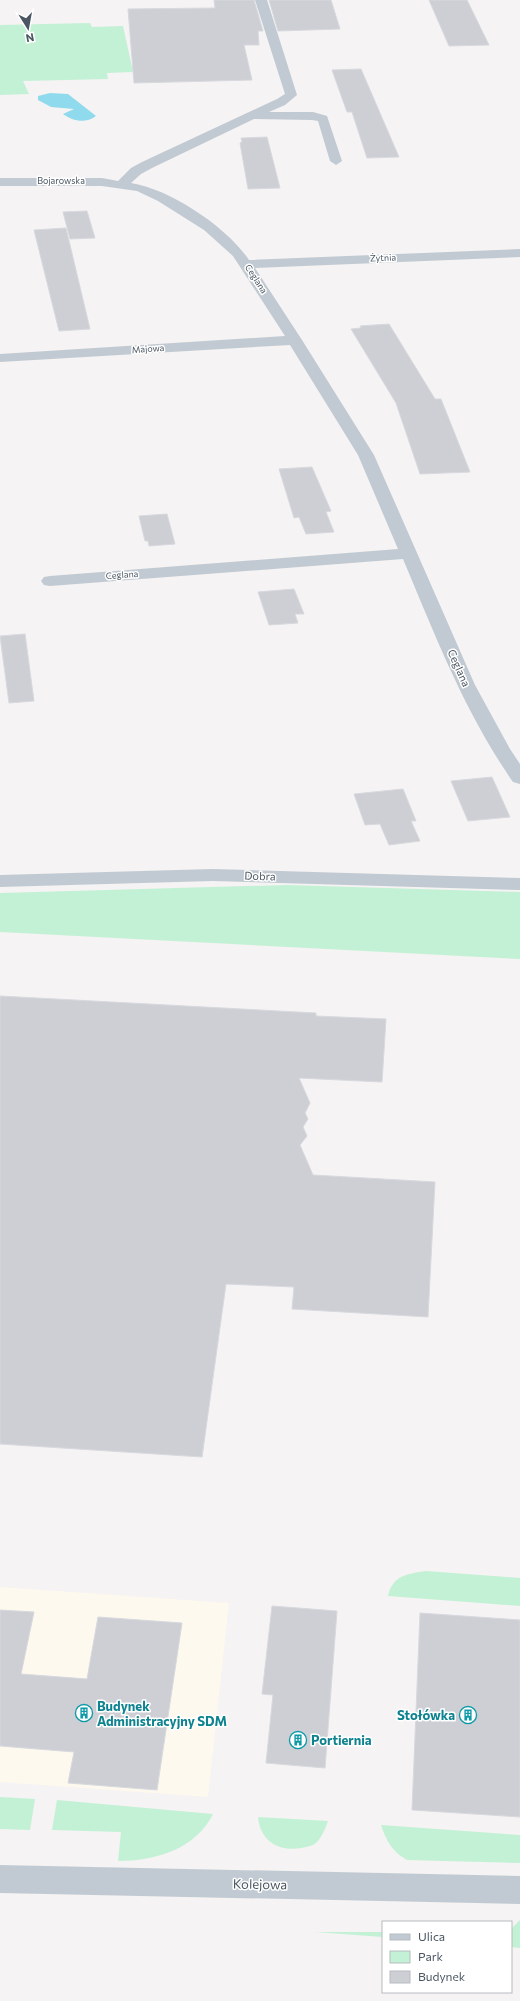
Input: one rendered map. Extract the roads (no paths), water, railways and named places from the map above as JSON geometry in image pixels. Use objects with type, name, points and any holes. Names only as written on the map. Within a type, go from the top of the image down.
[{"type":"street","points":[[122,184],[136,171],[147,165],[289,98],[292,92],[264,14],[261,0]]},
{"type":"street","points":[[251,116],[261,118],[313,116],[323,119],[336,161]]},
{"type":"street","name":"Bojarowska","points":[[0,182],[82,181],[122,184]]},
{"type":"street","name":"Ceglana","points":[[122,184],[151,192],[182,208],[229,244],[246,264],[296,340],[366,455],[410,553],[466,685],[500,749],[520,778]]},
{"type":"street","name":"Żytnia","points":[[246,264],[265,262],[520,253]]},
{"type":"street","name":"Majowa","points":[[0,358],[296,340]]},
{"type":"street","name":"Ceglana","points":[[50,581],[410,553]]},
{"type":"street","name":"Dobra","points":[[0,881],[213,875],[520,884]]},
{"type":"street","name":"Kolejowa","points":[[0,1879],[520,1890]]},
{"type":"water","points":[[50,93],[68,94],[96,116],[83,121],[75,120],[63,114],[74,109],[51,107],[38,100],[38,96]]},
{"type":"place","name":"Budynek Administracyjny SDM","points":[[84,1713]]},
{"type":"place","name":"Stołówka","points":[[468,1715]]},
{"type":"place","name":"Portiernia","points":[[298,1740]]}]
